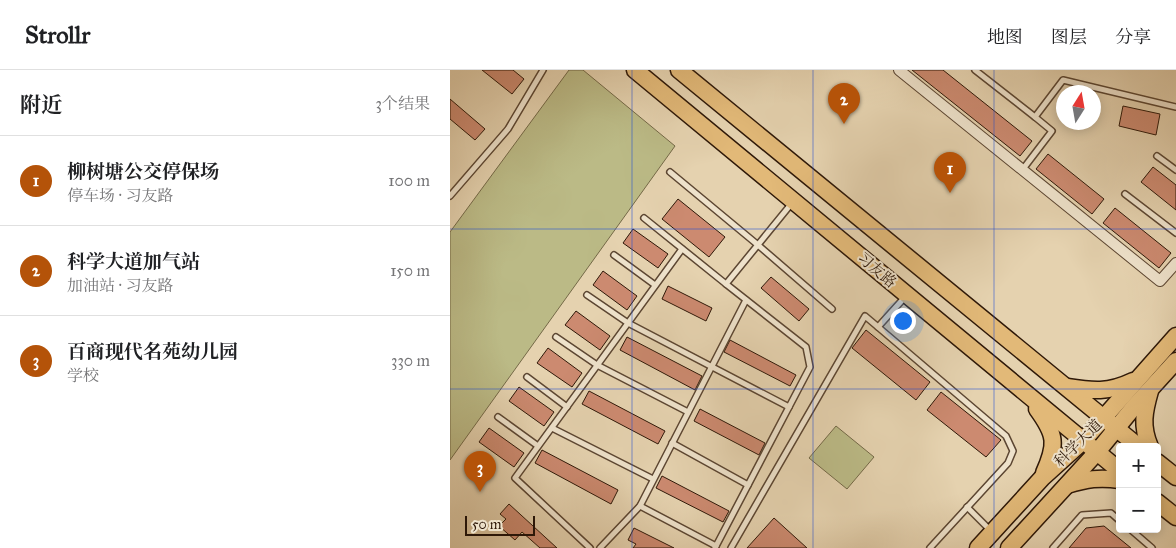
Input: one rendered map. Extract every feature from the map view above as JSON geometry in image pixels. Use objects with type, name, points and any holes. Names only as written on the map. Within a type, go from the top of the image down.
[{"type":"main road","name":"习友路","points":[[635,70],[1116,468]]},
{"type":"main road","name":"习友路","points":[[679,70],[1134,443]]},
{"type":"main road","name":"科学大道","points":[[1009,548],[1097,452],[1116,428],[1176,336]]},
{"type":"main road","name":"科学大道","points":[[978,548],[1042,478],[1083,441],[1103,417],[1176,361]]},
{"type":"main road","points":[[1066,387],[1094,391],[1144,384],[1144,433],[1148,443]]},
{"type":"main road","points":[[1026,393],[1048,424],[1054,444],[1042,478]]},
{"type":"main road","points":[[1161,465],[1176,477]]},
{"type":"main road","points":[[1067,485],[1087,479],[1116,480]]},
{"type":"main road","points":[[1161,505],[1176,517]]},
{"type":"street","points":[[899,70],[1160,281],[1176,263]]},
{"type":"lane","points":[[450,196],[508,129],[543,70]]},
{"type":"lane","points":[[975,70],[1052,131],[1022,170]]},
{"type":"lane","points":[[1036,117],[1063,80],[1176,107]]},
{"type":"lane","points":[[1157,156],[1176,170]]},
{"type":"lane","points":[[670,172],[832,309]]},
{"type":"lane","points":[[1125,194],[1176,233]]},
{"type":"lane","points":[[726,284],[794,201]]},
{"type":"lane","points":[[640,506],[715,547],[810,367],[806,347],[644,218]]},
{"type":"lane","points":[[590,548],[515,478],[682,249]]},
{"type":"lane","points":[[614,254],[655,285]]},
{"type":"lane","points":[[587,295],[628,323],[789,407]]},
{"type":"lane","points":[[878,327],[907,295]]},
{"type":"lane","points":[[600,548],[640,506],[746,300]]},
{"type":"lane","points":[[731,548],[865,316],[1006,436],[1012,451],[1008,463],[930,548]]},
{"type":"lane","points":[[556,337],[597,365],[688,412]]},
{"type":"lane","points":[[527,377],[567,407]]},
{"type":"lane","points":[[498,417],[538,446]]},
{"type":"lane","points":[[552,428],[653,479]]},
{"type":"lane","points":[[672,443],[748,485]]},
{"type":"lane","points":[[967,507],[993,532]]},
{"type":"lane","points":[[1053,548],[1082,515],[1110,513],[1116,518]]},
{"type":"lane","points":[[1135,533],[1152,548]]},
{"type":"shaded area","points":[[569,70],[583,70],[675,146],[450,460],[450,232]]},
{"type":"shaded area","points":[[836,426],[874,457],[847,489],[809,458]]},
{"type":"building","points":[[482,70],[513,70],[524,79],[512,94]]},
{"type":"building","points":[[912,70],[943,70],[1032,141],[1020,156]]},
{"type":"building","points":[[450,99],[485,129],[475,140],[450,119]]},
{"type":"building","points":[[1123,106],[1160,114],[1156,135],[1119,126]]},
{"type":"building","points":[[1048,154],[1104,199],[1092,214],[1036,169]]},
{"type":"building","points":[[1153,167],[1176,185],[1176,210],[1141,182]]},
{"type":"building","points":[[678,199],[725,237],[709,257],[662,219]]},
{"type":"building","points":[[1115,208],[1171,253],[1159,268],[1103,223]]},
{"type":"building","points":[[633,229],[668,254],[658,268],[623,243]]},
{"type":"building","points":[[603,271],[637,296],[627,310],[593,285]]},
{"type":"building","points":[[771,277],[809,309],[799,321],[761,288]]},
{"type":"building","points":[[668,286],[712,308],[706,321],[662,299]]},
{"type":"building","points":[[576,311],[610,336],[600,350],[565,325]]},
{"type":"building","points":[[866,330],[930,382],[916,400],[852,348]]},
{"type":"building","points":[[627,337],[702,376],[695,390],[620,350]]},
{"type":"building","points":[[730,340],[796,375],[790,386],[724,352]]},
{"type":"building","points":[[548,348],[582,373],[572,387],[537,363]]},
{"type":"building","points":[[519,387],[554,412],[544,426],[509,401]]},
{"type":"building","points":[[589,391],[665,431],[658,444],[582,404]]},
{"type":"building","points":[[941,392],[1001,440],[986,457],[927,410]]},
{"type":"building","points":[[700,409],[765,443],[759,455],[694,421]]},
{"type":"building","points":[[489,428],[524,453],[514,467],[479,442]]},
{"type":"building","points":[[542,450],[618,490],[611,504],[535,463]]},
{"type":"building","points":[[662,476],[729,511],[723,522],[656,488]]},
{"type":"building","points":[[509,504],[557,548],[540,548],[522,532],[515,540],[499,526],[506,519],[500,514]]},
{"type":"building","points":[[774,518],[807,548],[747,548]]},
{"type":"building","points":[[1104,526],[1131,548],[1069,548],[1086,528]]},
{"type":"building","points":[[634,528],[674,548],[633,548],[636,544],[628,540]]},
{"type":"place","name":"科学大道加气站","points":[[844,124]]},
{"type":"place","name":"柳树塘公交停保场","points":[[950,193]]},
{"type":"place","name":"百商现代名苑幼儿园","points":[[480,492]]}]
